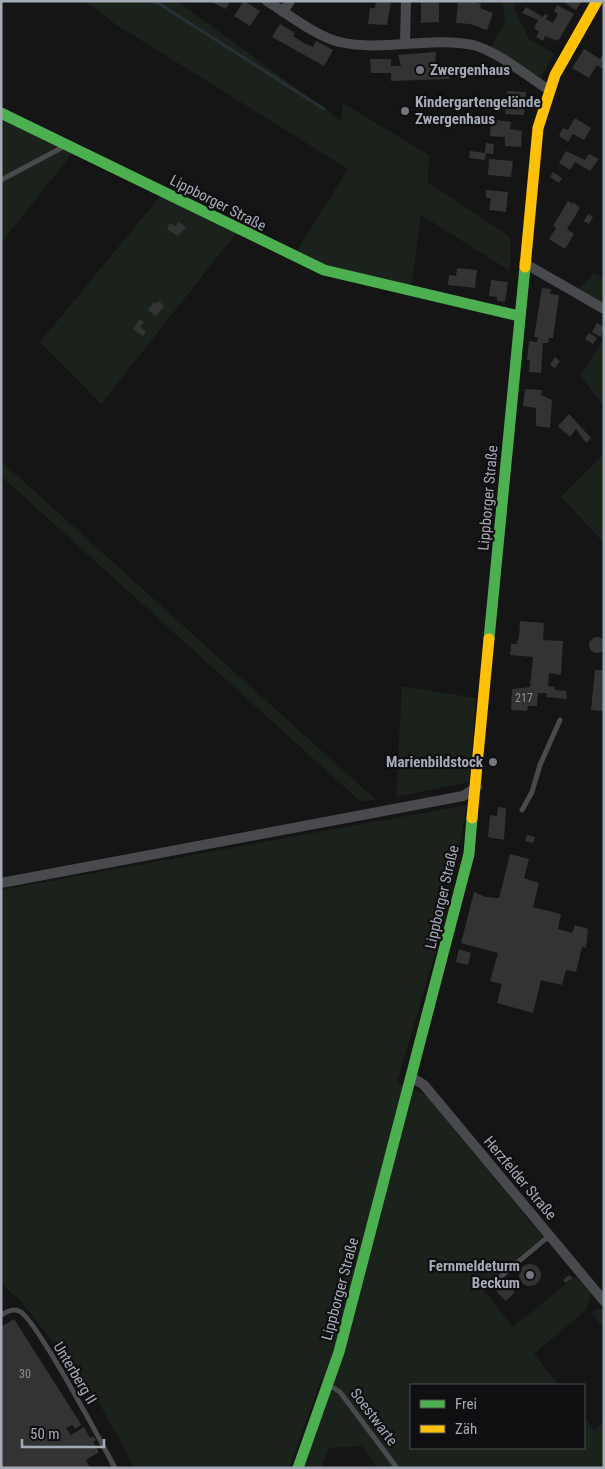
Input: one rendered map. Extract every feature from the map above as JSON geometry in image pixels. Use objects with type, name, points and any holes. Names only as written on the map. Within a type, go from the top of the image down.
[{"type":"street","points":[[267,1],[283,12],[340,42],[449,43],[474,46],[491,52],[549,90]]},
{"type":"street","points":[[283,12],[290,1]]},
{"type":"street","points":[[405,43],[406,1]]},
{"type":"street","name":"Lippborger Straße","points":[[298,1468],[339,1352],[469,854],[477,787],[519,316],[538,128],[549,90],[565,56],[597,1]]},
{"type":"street","name":"Lippborger Straße","points":[[1,113],[324,270],[519,316]]},
{"type":"street","points":[[524,262],[604,309]]},
{"type":"street","points":[[1,882],[463,796],[477,787]]},
{"type":"street","name":"Herzfelder Straße","points":[[411,1078],[424,1085],[604,1302]]},
{"type":"lane","points":[[1,181],[70,146]]},
{"type":"lane","points":[[522,810],[532,792],[540,765],[560,720]]},
{"type":"lane","points":[[500,1277],[549,1236]]},
{"type":"lane","name":"Unterberg II","points":[[1,1315],[11,1310],[22,1312],[79,1402],[115,1468]]},
{"type":"lane","name":"Soestwarte","points":[[328,1385],[340,1392],[397,1468]]},
{"type":"shaded area","points":[[85,1],[177,1],[341,121],[343,103],[429,155],[428,182],[510,237],[510,271],[421,215],[411,289],[326,268],[296,252],[348,169],[115,24]]},
{"type":"shaded area","points":[[502,1],[514,1],[515,10],[529,39],[554,54],[541,78],[491,47],[505,21]]},
{"type":"shaded area","points":[[1,115],[75,150],[1,243]]},
{"type":"shaded area","points":[[162,194],[237,232],[101,404],[40,342]]},
{"type":"shaded area","points":[[594,273],[604,279],[604,315],[572,296]]},
{"type":"shaded area","points":[[604,338],[604,405],[580,376]]},
{"type":"shaded area","points":[[604,453],[604,543],[561,497]]},
{"type":"shaded area","points":[[1,461],[376,800],[360,801],[1,476]]},
{"type":"shaded area","points":[[402,686],[476,698],[469,782],[396,797]]},
{"type":"shaded area","points":[[467,805],[444,924],[397,1082],[426,1095],[543,1237],[482,1287],[513,1327],[576,1276],[591,1294],[587,1309],[534,1354],[558,1384],[410,1384],[410,1449],[585,1449],[585,1418],[594,1430],[604,1421],[604,1468],[377,1468],[361,1446],[329,1448],[321,1468],[303,1468],[333,1384],[322,1378],[289,1468],[135,1468],[97,1399],[21,1301],[1,1284],[1,890]]},
{"type":"shaded area","points":[[598,1308],[604,1309],[604,1328],[591,1313]]},
{"type":"building","points":[[209,1],[230,1],[226,9]]},
{"type":"building","points":[[244,1],[260,11],[250,26],[234,16]]},
{"type":"building","points":[[376,1],[391,1],[387,25],[368,24],[370,8],[375,8]]},
{"type":"building","points":[[421,1],[439,1],[439,22],[421,23]]},
{"type":"building","points":[[458,1],[481,4],[480,8],[493,13],[487,30],[470,24],[456,23]]},
{"type":"building","points":[[562,1],[582,1],[576,10]]},
{"type":"building","points":[[557,5],[574,14],[558,41],[545,36],[543,41],[536,37],[539,32],[534,28],[538,20],[522,13],[526,7],[543,17],[545,14],[548,15],[546,19],[553,23],[558,14],[554,11]]},
{"type":"building","points":[[280,24],[295,33],[293,36],[304,43],[313,47],[316,41],[333,50],[324,66],[272,37]]},
{"type":"building","points":[[584,49],[600,59],[604,52],[604,70],[597,65],[589,78],[572,68]]},
{"type":"building","name":"Zwergenhaus","points":[[436,52],[435,65],[449,65],[449,79],[391,81],[391,73],[371,73],[370,59],[391,59],[391,66],[401,66],[398,55]]},
{"type":"building","points":[[507,91],[526,92],[524,115],[505,114]]},
{"type":"building","points":[[575,118],[591,128],[584,140],[573,134],[568,142],[559,136],[563,128],[568,130]]},
{"type":"building","points":[[496,120],[511,122],[510,129],[522,131],[521,147],[505,146],[505,137],[490,136],[491,125],[495,125]]},
{"type":"building","points":[[486,143],[494,144],[493,154],[485,153]]},
{"type":"building","points":[[470,151],[486,153],[485,160],[469,158]]},
{"type":"building","points":[[566,151],[585,160],[589,154],[599,159],[590,171],[575,162],[570,170],[559,163]]},
{"type":"building","points":[[489,159],[513,161],[511,177],[488,175]]},
{"type":"building","points":[[553,172],[562,178],[559,183],[550,177]]},
{"type":"building","points":[[486,190],[508,192],[506,212],[489,210],[491,198],[486,198]]},
{"type":"building","points":[[568,201],[572,204],[573,202],[580,208],[567,229],[574,234],[565,249],[549,239],[556,228],[553,226]]},
{"type":"building","points":[[588,214],[593,217],[589,224],[584,221]]},
{"type":"building","points":[[178,222],[186,227],[178,236],[167,229],[170,223],[176,227]]},
{"type":"building","points":[[457,268],[477,270],[475,288],[448,285],[449,275],[456,276]]},
{"type":"building","points":[[491,280],[508,282],[505,302],[497,301],[497,297],[489,296]]},
{"type":"building","points":[[542,288],[551,289],[550,294],[559,295],[553,338],[549,338],[548,343],[543,343],[541,373],[529,372],[530,360],[527,360],[529,341],[537,342],[538,337],[534,337]]},
{"type":"building","points":[[159,301],[164,306],[156,316],[148,310],[154,302],[156,304]]},
{"type":"building","points":[[140,319],[144,322],[140,327],[146,331],[143,336],[133,329]]},
{"type":"building","points":[[597,323],[604,327],[601,337],[592,332]]},
{"type":"building","points":[[589,333],[597,338],[593,344],[585,339]]},
{"type":"building","points":[[555,357],[560,361],[555,368],[550,365]]},
{"type":"building","points":[[525,389],[542,390],[541,395],[552,400],[550,428],[536,426],[536,408],[523,406]]},
{"type":"building","points":[[569,414],[591,438],[586,443],[576,429],[570,437],[558,426]]},
{"type":"building","points":[[520,621],[544,623],[543,640],[563,641],[561,675],[549,673],[548,686],[555,687],[555,690],[566,691],[567,699],[546,697],[547,693],[538,693],[537,706],[528,706],[527,711],[511,710],[512,689],[530,687],[533,657],[510,655],[511,644],[516,644],[519,637]]},
{"type":"building","points":[[597,637],[603,639],[605,645],[603,651],[597,653],[591,651],[589,645],[591,639]]},
{"type":"building","points":[[595,670],[604,670],[604,711],[591,710]]},
{"type":"building","points":[[498,807],[506,808],[504,840],[488,837],[490,815],[497,816]]},
{"type":"building","points":[[527,835],[535,837],[533,843],[525,841]]},
{"type":"building","points":[[510,854],[529,859],[524,878],[539,883],[533,907],[561,914],[558,929],[572,933],[575,925],[588,929],[586,948],[582,947],[576,972],[566,970],[562,985],[541,980],[533,1013],[497,1003],[502,984],[490,981],[498,953],[461,943],[474,892],[486,897],[499,898]]},
{"type":"building","points":[[459,949],[471,953],[468,965],[456,962]]},
{"type":"building","name":"Fernmeldeturm Beckum","points":[[530,1264],[538,1267],[541,1275],[538,1283],[530,1286],[522,1283],[519,1275],[522,1267]]},
{"type":"building","points":[[569,1275],[573,1278],[566,1283],[563,1280]]},
{"type":"building","points":[[505,1282],[515,1292],[506,1301],[496,1291]]},
{"type":"building","points":[[14,1319],[81,1425],[75,1429],[72,1425],[66,1428],[71,1435],[84,1427],[90,1438],[93,1436],[96,1440],[93,1442],[99,1452],[86,1460],[90,1468],[1,1468],[1,1327]]},
{"type":"waterway","points":[[155,1],[324,109]]},
{"type":"traffic: fast","points":[[1,113],[324,270],[519,316]]},
{"type":"traffic: fast","points":[[489,639],[525,267]]},
{"type":"traffic: fast","points":[[298,1468],[339,1352],[469,854],[472,818]]},
{"type":"traffic: slow","points":[[525,267],[538,128],[555,75],[597,1]]},
{"type":"traffic: slow","points":[[472,818],[489,639]]},
{"type":"place","name":"Zwergenhaus","points":[[420,70]]},
{"type":"place","name":"Kindergartengelände Zwergenhaus","points":[[405,111]]},
{"type":"place","name":"Marienbildstock","points":[[493,762]]},
{"type":"place","name":"Fernmeldeturm Beckum","points":[[530,1275]]}]
